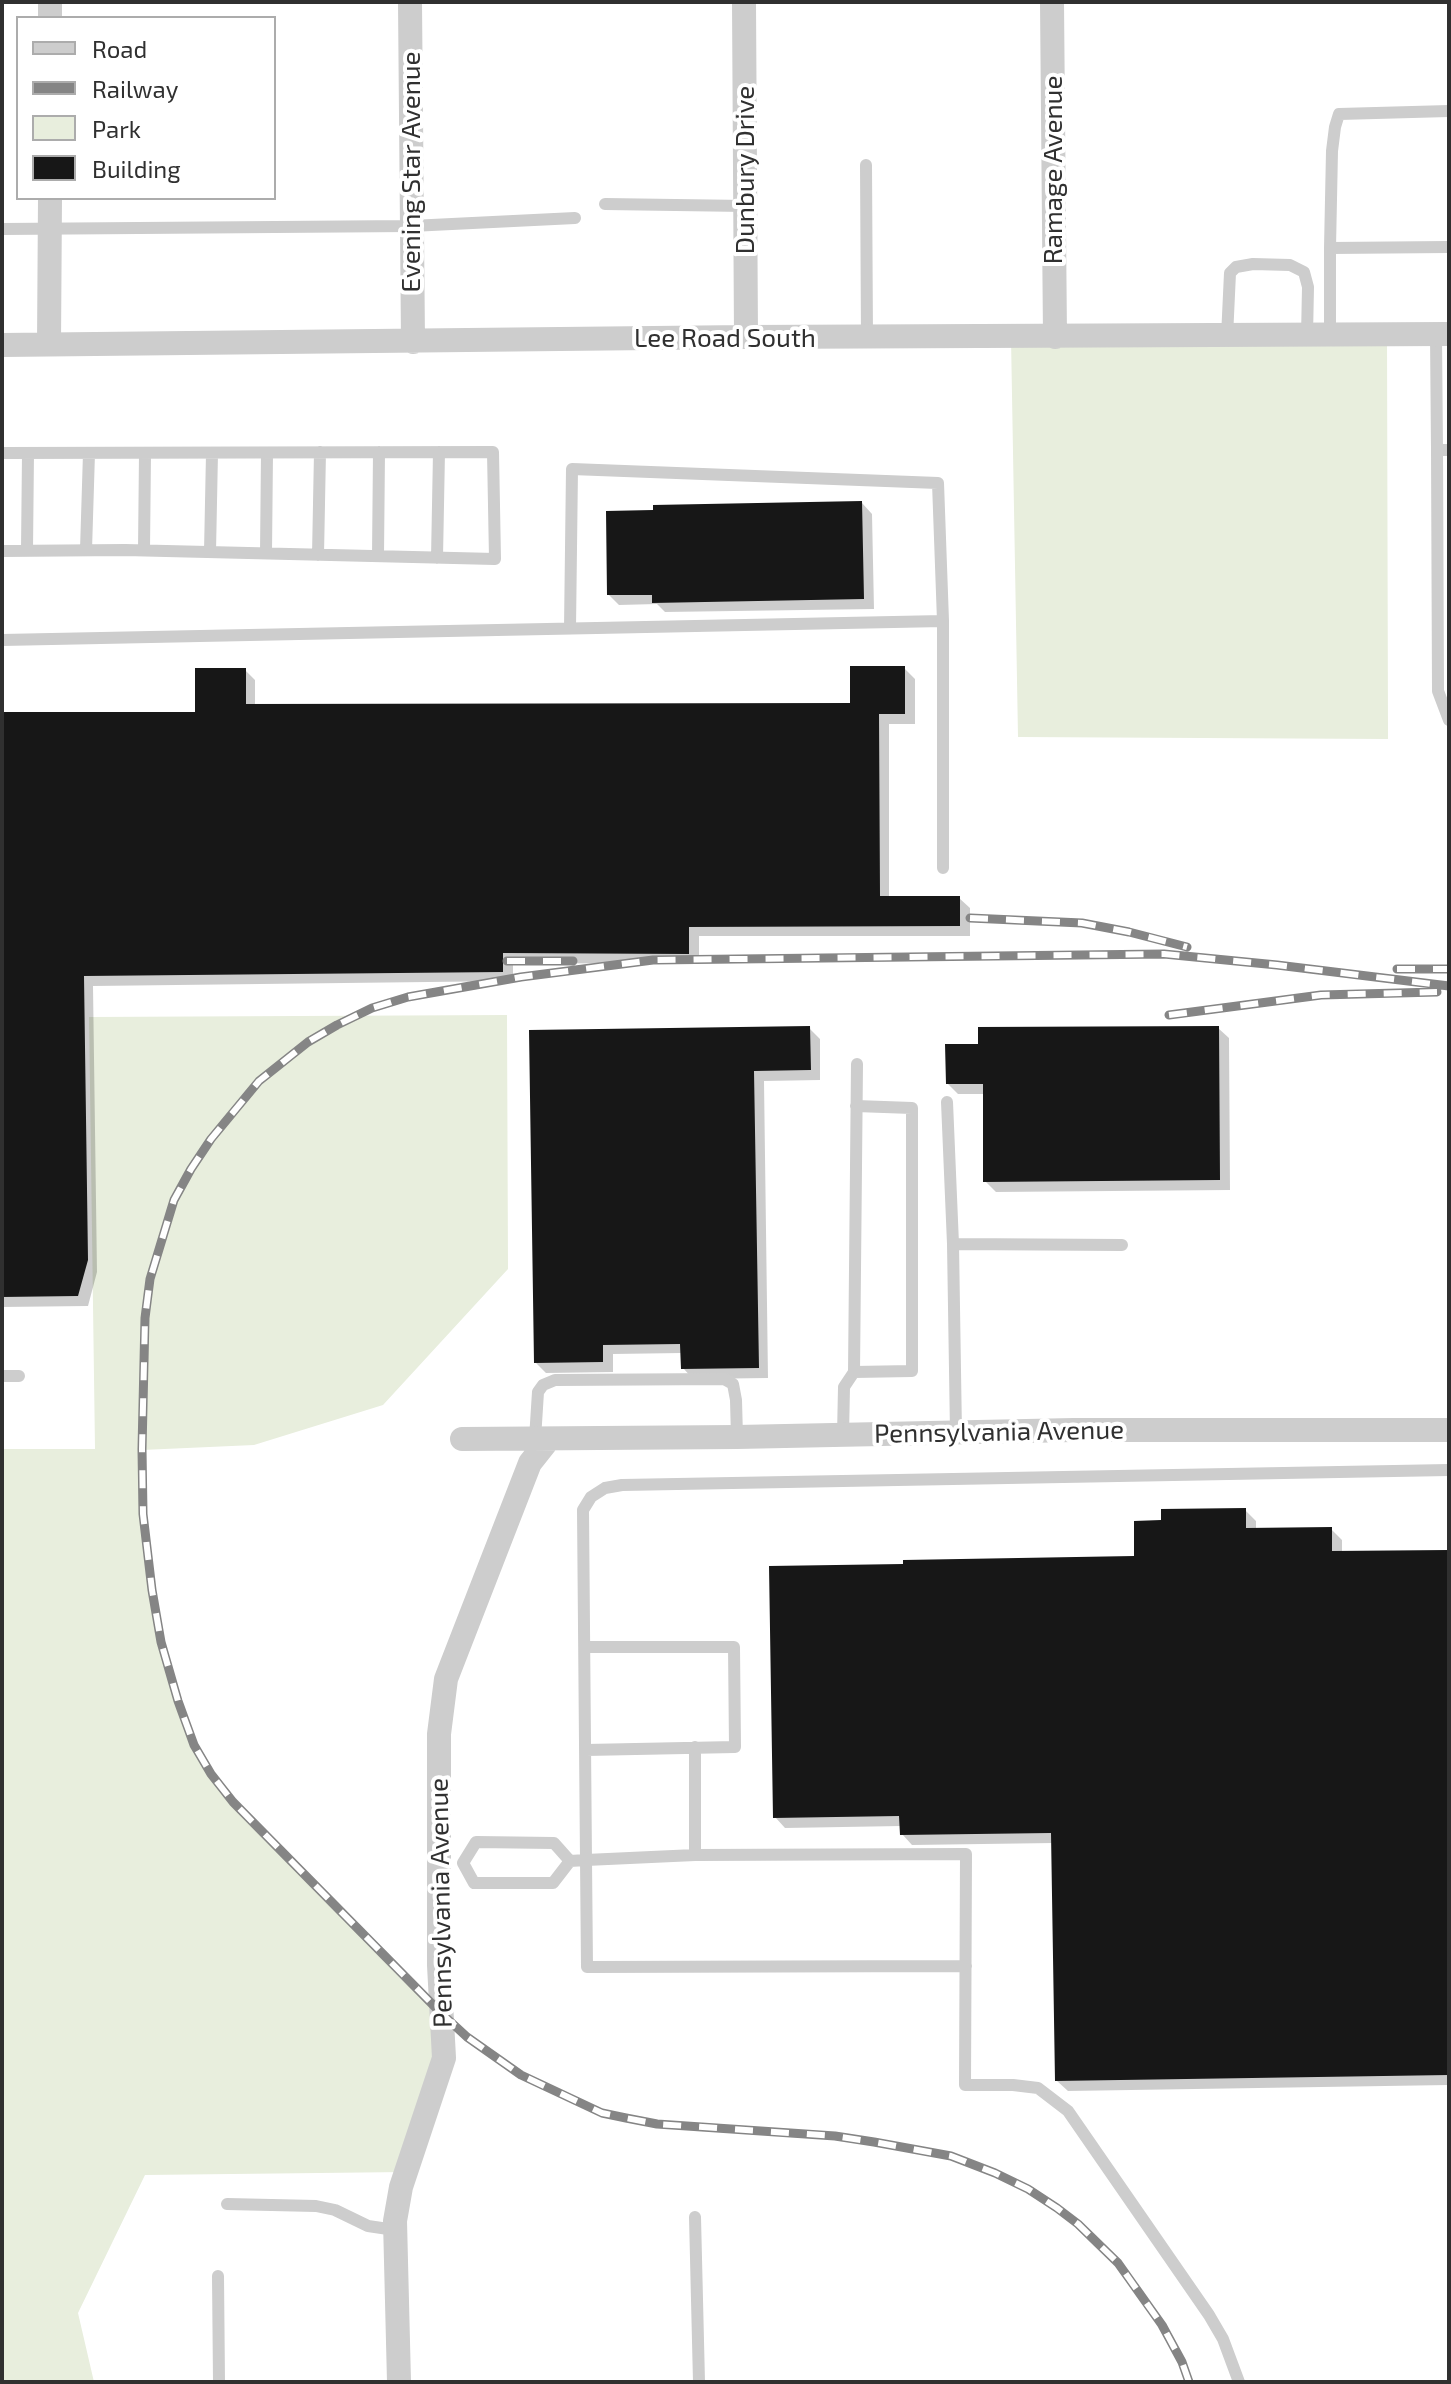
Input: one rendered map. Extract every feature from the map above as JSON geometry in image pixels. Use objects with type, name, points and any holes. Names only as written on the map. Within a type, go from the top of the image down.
[{"type":"street","name":"Evening Star Avenue","points":[[410,2],[413,342]]},
{"type":"street","name":"Dunbury Drive","points":[[744,2],[746,337]]},
{"type":"street","name":"Ramage Avenue","points":[[1052,2],[1055,337]]},
{"type":"street","points":[[49,344],[50,200]]},
{"type":"street","name":"Lee Road South","points":[[2,345],[1443,334]]},
{"type":"street","name":"Pennsylvania Avenue","points":[[462,1439],[1074,1430],[1449,1430]]},
{"type":"street","name":"Pennsylvania Avenue","points":[[399,2382],[395,2230],[401,2187],[444,2058],[439,1965],[451,1863],[439,1734],[446,1679],[542,1439]]},
{"type":"lane","points":[[1319,336],[1330,248],[1332,151],[1339,114],[1449,111]]},
{"type":"lane","points":[[866,165],[867,338]]},
{"type":"lane","points":[[605,204],[746,206]]},
{"type":"lane","points":[[2,229],[411,226],[575,218]]},
{"type":"lane","points":[[1330,248],[1449,247]]},
{"type":"lane","points":[[1227,337],[1230,273],[1236,267],[1253,264],[1290,265],[1304,272],[1319,336]]},
{"type":"lane","points":[[1443,334],[1438,691],[1449,720]]},
{"type":"lane","points":[[318,555],[320,452]]},
{"type":"lane","points":[[378,556],[379,452]]},
{"type":"lane","points":[[437,558],[439,452]]},
{"type":"lane","points":[[2,453],[493,452],[495,559],[144,550],[2,551]]},
{"type":"lane","points":[[27,550],[28,453]]},
{"type":"lane","points":[[86,550],[89,453]]},
{"type":"lane","points":[[144,550],[145,453]]},
{"type":"lane","points":[[210,552],[212,453]]},
{"type":"lane","points":[[266,553],[267,453]]},
{"type":"lane","points":[[570,628],[572,469],[938,483],[943,621],[943,868]]},
{"type":"lane","points":[[2,640],[943,621]]},
{"type":"lane","points":[[843,1435],[844,1387],[854,1372],[857,1064]]},
{"type":"lane","points":[[947,1102],[956,1433]]},
{"type":"lane","points":[[854,1372],[912,1371],[912,1108],[856,1106]]},
{"type":"lane","points":[[953,1244],[1122,1245]]},
{"type":"lane","points":[[2,1376],[19,1376]]},
{"type":"lane","points":[[542,1439],[538,1392],[543,1385],[555,1380],[724,1379],[733,1384],[737,1437]]},
{"type":"lane","points":[[966,1966],[587,1967],[583,1510],[591,1497],[605,1488],[638,1485],[1449,1470]]},
{"type":"lane","points":[[586,1647],[734,1647],[735,1747],[586,1750]]},
{"type":"lane","points":[[695,1747],[695,1855]]},
{"type":"lane","points":[[570,1861],[554,1843],[476,1842],[451,1863],[474,1883],[553,1883],[570,1861],[695,1855],[966,1854],[965,2085],[1038,2088],[1068,2111],[1209,2315],[1223,2339],[1239,2382]]},
{"type":"lane","points":[[227,2204],[316,2206],[335,2210],[368,2226],[395,2230]]},
{"type":"lane","points":[[695,2217],[699,2382]]},
{"type":"lane","points":[[218,2276],[219,2382]]},
{"type":"green space","points":[[1387,335],[1388,739],[1018,737],[1011,338]]},
{"type":"green space","points":[[507,1015],[508,1269],[383,1405],[254,1445],[142,1450],[143,1514],[161,1642],[194,1745],[233,1802],[441,2013],[444,2058],[406,2172],[145,2175],[78,2313],[94,2382],[2,2382],[2,1449],[95,1449],[89,1017]]},
{"type":"building","points":[[862,501],[864,599],[652,603],[652,595],[607,595],[606,511],[653,510],[653,505]]},
{"type":"building","points":[[850,666],[905,666],[905,714],[879,714],[880,896],[960,896],[960,926],[689,927],[689,954],[503,953],[503,972],[84,976],[88,1260],[78,1296],[2,1297],[2,712],[195,712],[195,668],[246,668],[246,704],[850,703]]},
{"type":"building","points":[[810,1026],[811,1070],[754,1071],[759,1368],[681,1369],[680,1344],[603,1345],[603,1362],[534,1363],[529,1030]]},
{"type":"building","points":[[1219,1026],[1220,1180],[983,1182],[983,1084],[946,1084],[945,1044],[978,1044],[978,1027]]},
{"type":"building","points":[[1246,1508],[1246,1528],[1332,1527],[1332,1551],[1449,1550],[1449,2075],[1055,2081],[1051,1833],[900,1835],[899,1816],[773,1818],[769,1566],[1134,1556],[1134,1521],[1161,1520],[1161,1509]]},
{"type":"railway","points":[[970,918],[1082,923],[1187,947]]},
{"type":"railway","points":[[1189,2382],[1162,2325],[1118,2263],[1057,2208],[995,2173],[951,2156],[835,2136],[657,2124],[626,2118],[602,2113],[521,2075],[467,2037],[441,2013],[233,1802],[194,1745],[161,1642],[152,1590],[143,1514],[142,1449],[145,1318],[150,1279],[174,1200],[191,1169],[211,1139],[259,1081],[308,1042],[337,1025],[372,1008],[408,997],[521,977],[653,960],[1164,954],[1449,986]]},
{"type":"railway","points":[[507,961],[573,961]]},
{"type":"railway","points":[[1397,969],[1449,969]]},
{"type":"railway","points":[[1169,1015],[1321,995],[1437,992]]}]
